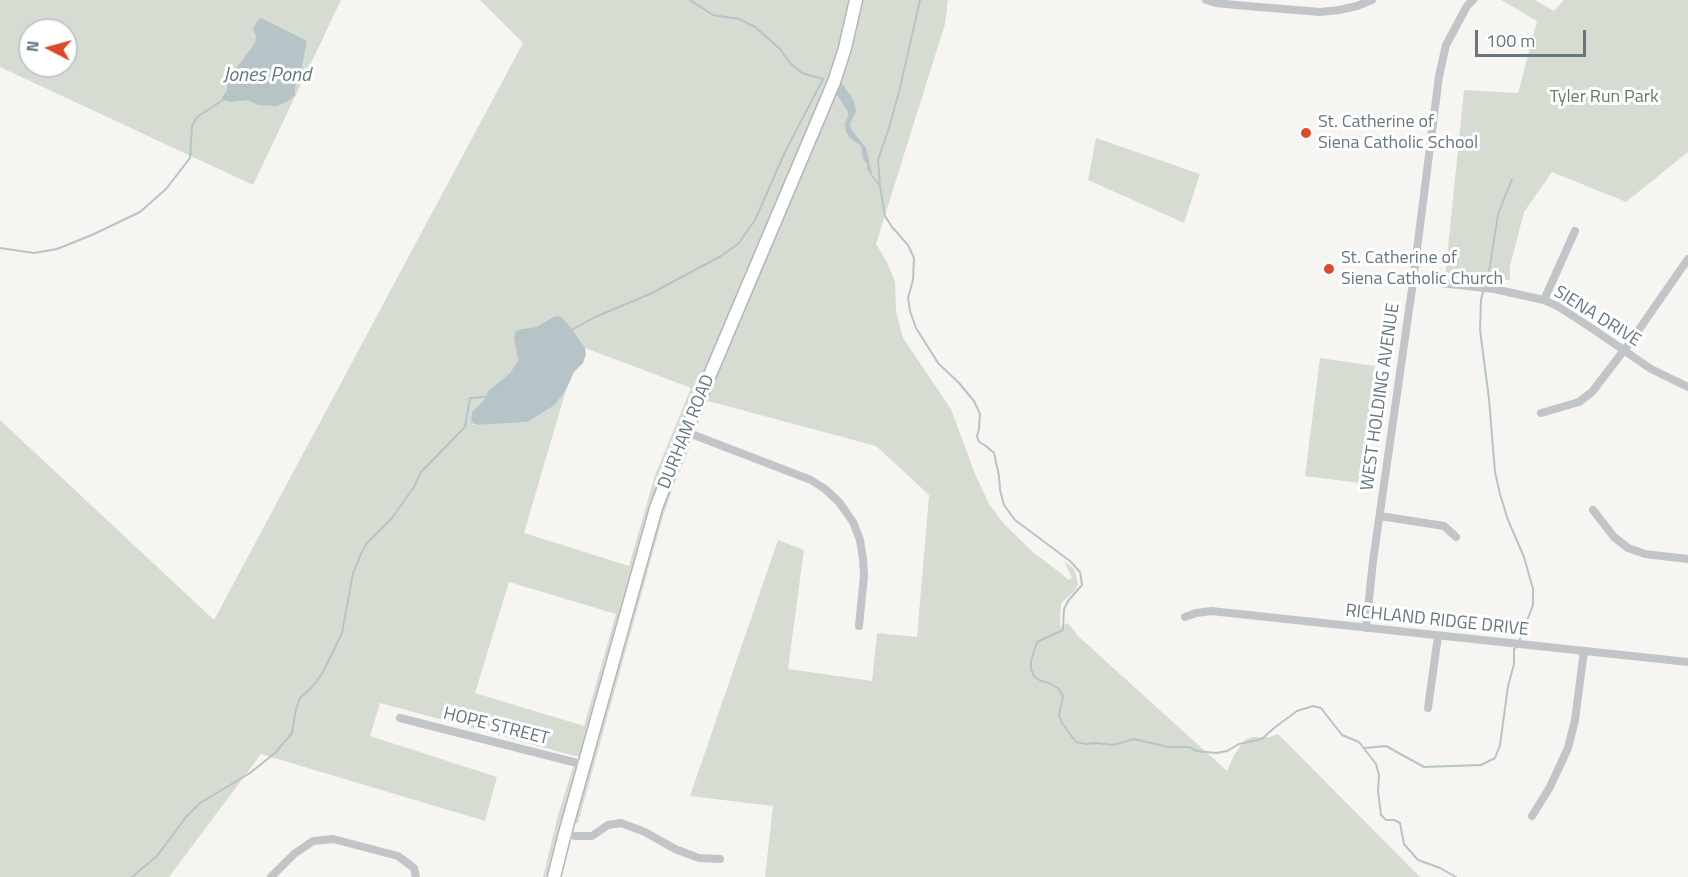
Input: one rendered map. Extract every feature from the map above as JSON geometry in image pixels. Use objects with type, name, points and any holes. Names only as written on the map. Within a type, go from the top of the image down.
[{"type":"main road","name":"DURHAM ROAD","points":[[554,877],[656,511],[686,432],[834,82],[845,48],[856,0]]},
{"type":"street","points":[[1206,0],[1216,3],[1320,12],[1358,6],[1372,0]]},
{"type":"street","points":[[1458,0],[1467,6]]},
{"type":"street","name":"WEST HOLDING AVENUE","points":[[1366,628],[1373,561],[1439,76],[1446,45],[1467,6],[1473,0]]},
{"type":"street","points":[[1544,300],[1575,231]]},
{"type":"street","points":[[1541,413],[1579,402],[1598,385],[1688,259]]},
{"type":"street","name":"SIENA DRIVE","points":[[1413,280],[1494,289],[1544,300],[1559,307],[1651,369],[1688,387]]},
{"type":"street","points":[[686,432],[811,480],[839,502],[853,522],[860,540],[864,576],[859,626]]},
{"type":"street","points":[[1593,510],[1614,537],[1628,548],[1645,554],[1688,559]]},
{"type":"street","points":[[1380,516],[1444,526],[1456,537]]},
{"type":"street","name":"RICHLAND RIDGE DRIVE","points":[[1185,617],[1211,611],[1688,662]]},
{"type":"street","points":[[1428,708],[1438,636]]},
{"type":"street","points":[[1532,816],[1550,787],[1568,748],[1575,720],[1584,651]]},
{"type":"street","name":"HOPE STREET","points":[[400,718],[585,765]]},
{"type":"street","points":[[565,833],[583,837],[592,836],[608,825],[625,824],[692,856],[705,860],[720,859]]},
{"type":"street","points":[[271,877],[294,854],[313,841],[333,839],[398,856],[414,868],[416,877]]},
{"type":"green space","points":[[0,0],[341,0],[253,185],[24,78],[78,78],[78,18],[18,18],[18,75],[0,67]]},
{"type":"green space","points":[[480,0],[851,0],[842,42],[824,91],[678,439],[581,756],[380,703],[370,736],[497,777],[485,821],[261,754],[169,877],[0,877],[0,420],[214,620],[523,43]],"holes":[[[553,317],[572,329],[585,348],[691,388],[655,475],[629,566],[524,533],[566,390],[555,405],[528,422],[472,424],[472,412],[484,400],[488,391],[510,373],[518,360],[514,339],[520,329],[536,327]],[[509,582],[616,614],[584,726],[475,693]]]},
{"type":"green space","points":[[860,0],[948,0],[945,24],[876,244],[895,282],[896,311],[903,338],[951,409],[975,474],[989,504],[1004,524],[1034,553],[1068,580],[1072,578],[1064,561],[1073,568],[1076,574],[1078,585],[1074,592],[1061,603],[1060,627],[1068,623],[1078,636],[1227,771],[1234,755],[1245,740],[1278,734],[1420,877],[765,877],[773,806],[690,796],[778,540],[804,550],[788,669],[872,681],[877,633],[917,637],[929,495],[876,446],[708,401],[696,428],[697,416]]},
{"type":"green space","name":"Tyler Run Park","points":[[1501,0],[1535,0],[1554,11],[1564,0],[1688,0],[1688,152],[1626,202],[1552,172],[1524,212],[1510,266],[1510,280],[1445,277],[1464,90],[1518,93],[1537,21]]},
{"type":"green space","points":[[1096,138],[1200,174],[1184,223],[1088,180]]},
{"type":"green space","points":[[1320,358],[1375,366],[1360,483],[1305,476]]},
{"type":"green space","points":[[690,446],[663,516],[578,823],[575,823],[602,717],[659,516],[679,459]]},
{"type":"green space","points":[[574,764],[577,768],[550,877],[543,877],[558,815]]},
{"type":"water","name":"Jones Pond","points":[[261,18],[307,41],[295,95],[287,102],[276,106],[258,105],[247,100],[231,102],[223,100],[222,97],[227,91],[227,77],[255,43],[256,36],[253,28]]},
{"type":"water","points":[[840,81],[855,105],[856,111],[850,124],[851,129],[866,148],[873,178],[863,159],[861,146],[846,132],[848,112],[835,95]]},
{"type":"water","points":[[557,316],[561,317],[572,329],[585,348],[586,354],[583,363],[574,372],[566,390],[555,405],[528,422],[478,425],[471,423],[472,412],[484,400],[488,391],[510,373],[518,360],[515,332],[536,327]]},
{"type":"waterway","points":[[570,331],[595,317],[650,294],[721,256],[738,244],[755,220],[785,152],[823,79],[802,73],[755,27],[739,19],[713,15],[690,0]]},
{"type":"waterway","points":[[920,0],[900,88],[878,160],[885,216],[908,245],[914,258],[913,280],[908,298],[916,328],[938,363],[974,401],[980,414],[977,436],[979,442],[994,453],[1004,505],[1015,520],[1070,561],[1080,572],[1082,585],[1064,609],[1063,630],[1037,642],[1031,661],[1034,676],[1058,688],[1063,696],[1059,715],[1062,723],[1076,742],[1086,744],[1113,745],[1134,739],[1168,747],[1189,747],[1197,751],[1216,753],[1227,751],[1239,744],[1262,739],[1297,711],[1313,706],[1321,708],[1342,735],[1359,742],[1376,764],[1379,775],[1381,815],[1386,820],[1400,823],[1404,844],[1418,860],[1456,877]]},
{"type":"waterway","points":[[0,248],[34,253],[57,249],[140,212],[166,189],[190,158],[192,126],[197,117],[223,100]]},
{"type":"waterway","points":[[873,177],[880,186]]},
{"type":"waterway","points":[[1512,179],[1498,214],[1490,266],[1481,300],[1480,330],[1495,472],[1508,520],[1524,557],[1533,589],[1533,605],[1519,642]]},
{"type":"waterway","points":[[132,877],[157,856],[186,817],[200,803],[250,773],[275,753],[292,733],[300,698],[322,674],[342,633],[353,573],[367,543],[392,518],[414,487],[421,472],[465,427],[470,398],[485,397]]},
{"type":"waterway","points":[[1364,748],[1386,746],[1424,767],[1481,765],[1495,758],[1500,745],[1516,647]]},
{"type":"place","name":"St. Catherine of Siena Catholic School","points":[[1306,133]]},
{"type":"place","name":"St. Catherine of Siena Catholic Church","points":[[1329,269]]}]
